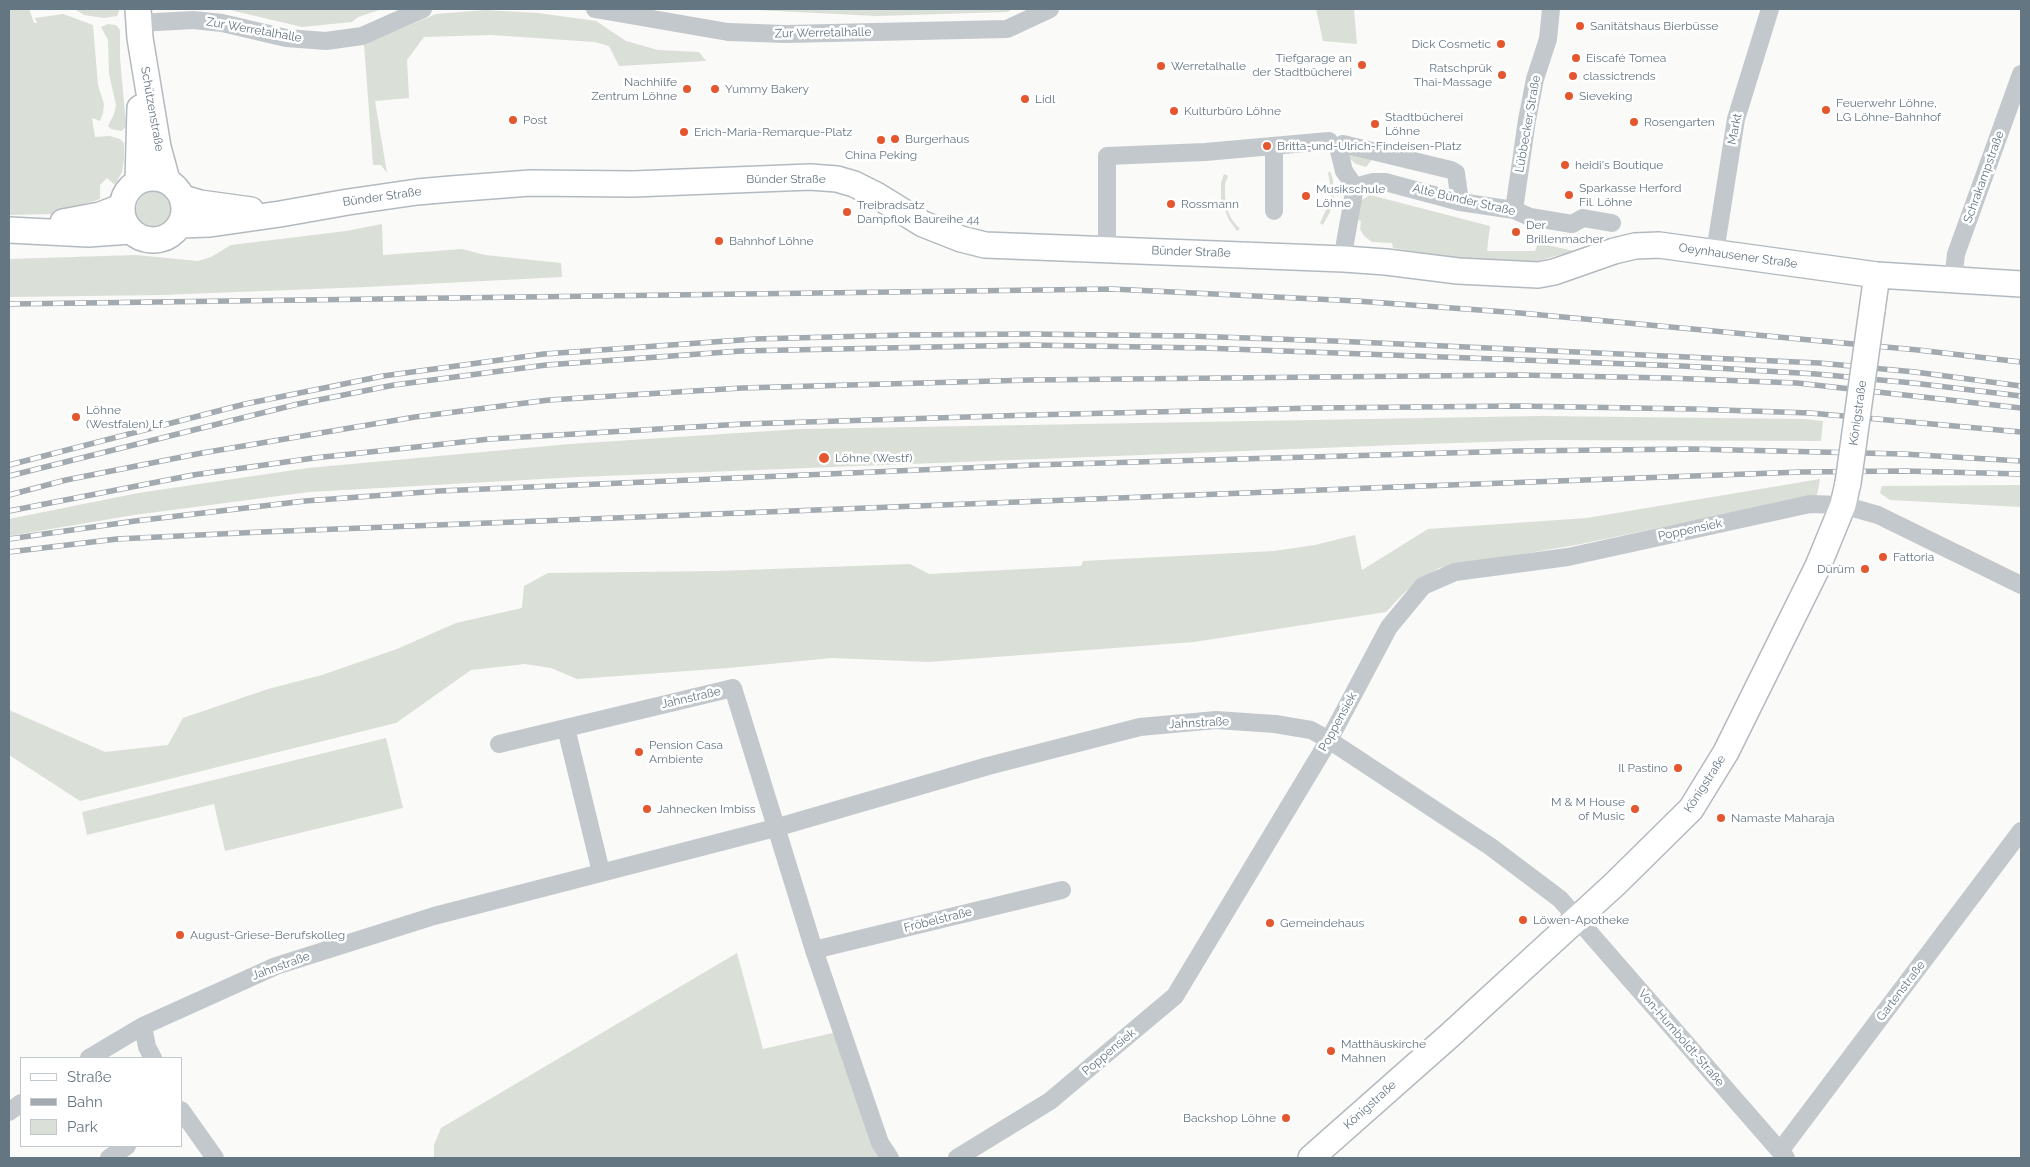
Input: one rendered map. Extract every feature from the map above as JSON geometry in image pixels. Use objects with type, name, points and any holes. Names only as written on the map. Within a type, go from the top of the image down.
[{"type":"main road","name":"Schützenstraße","points":[[138,181],[139,23]]},
{"type":"main road","name":"Schützenstraße","points":[[139,23],[158,147],[175,189]]},
{"type":"main road","points":[[130,231],[123,220],[121,206],[126,191],[138,181],[152,177],[200,203],[280,214]]},
{"type":"main road","name":"Bünder Straße","points":[[180,225],[210,224],[417,192],[520,184],[590,182],[633,184],[810,177],[837,179],[854,184],[876,195],[923,224],[961,239],[985,245],[1344,259],[1458,271]]},
{"type":"main road","points":[[16,230],[88,234],[130,231],[146,239],[162,239],[173,234],[184,217],[175,189]]},
{"type":"main road","points":[[16,230],[100,215],[121,206]]},
{"type":"main road","name":"Oeynhausener Straße","points":[[1458,271],[1538,275],[1554,272],[1614,251],[1635,246],[1659,245],[1876,275],[2021,284]]},
{"type":"main road","name":"Königstraße","points":[[1311,1158],[1449,1036],[1615,884],[1691,809],[1730,745],[1818,566],[1846,494],[1876,275]]},
{"type":"street","name":"Zur Werretalhalle","points":[[139,23],[193,20],[222,23],[286,38],[326,41],[362,36],[423,9]]},
{"type":"street","name":"Zur Werretalhalle","points":[[595,9],[728,32],[786,34],[1006,29],[1050,9]]},
{"type":"street","name":"Lübbecker Straße","points":[[1514,210],[1527,120],[1535,79],[1548,39],[1551,9]]},
{"type":"street","name":"Markt","points":[[1716,252],[1736,119],[1770,9]]},
{"type":"street","name":"Schrakampstraße","points":[[1953,281],[1956,254],[2021,74]]},
{"type":"street","points":[[1334,144],[1344,171],[1355,187],[1344,259]]},
{"type":"street","points":[[1107,250],[1107,156],[1204,152],[1274,146],[1343,144],[1451,170],[1456,173],[1460,202]]},
{"type":"street","points":[[1274,146],[1274,211]]},
{"type":"street","name":"Alte Bünder Straße","points":[[1355,187],[1373,182],[1385,182],[1460,202],[1514,210],[1530,217],[1572,224],[1583,218],[1612,223]]},
{"type":"street","name":"Poppensiek","points":[[957,1158],[1050,1101],[1175,996],[1329,740],[1389,627],[1423,586],[1455,572],[1568,557],[1810,504],[1846,494],[1878,515],[2021,585]]},
{"type":"street","name":"Jahnstraße","points":[[499,744],[732,688],[775,828]]},
{"type":"street","name":"Jahnstraße","points":[[91,1057],[143,1026],[276,966],[434,916],[775,828],[988,766],[1140,727],[1216,720],[1275,724],[1311,730],[1491,847],[1560,899],[1577,917]]},
{"type":"street","points":[[566,728],[602,872]]},
{"type":"street","points":[[775,828],[814,950],[880,1143],[890,1158]]},
{"type":"street","name":"Gartenstraße","points":[[1783,1155],[2021,831]]},
{"type":"street","name":"Fröbelstraße","points":[[814,950],[1062,890]]},
{"type":"street","name":"Von-Humboldt-Straße","points":[[1577,917],[1783,1155]]},
{"type":"street","points":[[143,1026],[147,1047],[152,1057]]},
{"type":"street","points":[[9,1112],[20,1104]]},
{"type":"street","points":[[182,1111],[215,1158]]},
{"type":"street","points":[[109,1158],[126,1147]]},
{"type":"green space","points":[[9,9],[29,9],[34,23],[37,23],[35,18],[63,14],[93,25],[98,85],[104,104],[100,121],[92,118],[95,137],[110,136],[120,139],[124,143],[122,172],[115,185],[107,178],[100,185],[100,199],[53,214],[9,215]]},
{"type":"green space","points":[[75,9],[119,9],[119,11],[117,16],[104,18],[84,15]]},
{"type":"green space","points":[[226,9],[382,9],[358,17],[352,22],[302,27]]},
{"type":"green space","points":[[736,9],[1014,9],[1007,12],[877,16]]},
{"type":"green space","points":[[1316,9],[1354,9],[1357,44],[1323,41]]},
{"type":"green space","points":[[485,10],[538,13],[596,21],[626,41],[658,50],[699,52],[706,61],[619,66],[609,46],[595,42],[491,35],[424,37],[407,60],[409,98],[375,101],[387,173],[381,165],[373,165],[364,44],[436,14]]},
{"type":"green space","points":[[108,24],[116,25],[120,30],[120,58],[126,124],[125,128],[121,131],[111,129],[108,126],[116,105],[109,74],[108,40],[101,27]]},
{"type":"green space","points":[[1349,152],[1375,156],[1366,167],[1356,164],[1349,158]]},
{"type":"green space","points":[[1330,171],[1333,180],[1334,198],[1330,212],[1323,225],[1320,223],[1330,201],[1331,189],[1328,173]]},
{"type":"green space","points":[[1224,174],[1228,176],[1225,184],[1227,209],[1232,220],[1240,229],[1237,231],[1229,220],[1221,200],[1221,183]]},
{"type":"green space","points":[[155,191],[168,197],[174,210],[168,223],[155,229],[142,223],[136,210],[142,197]]},
{"type":"green space","points":[[1370,195],[1490,226],[1487,251],[1535,251],[1538,243],[1574,251],[1530,263],[1486,264],[1393,248],[1392,243],[1372,242],[1364,236],[1360,229],[1361,221],[1355,219],[1358,202]]},
{"type":"green space","points":[[382,224],[383,255],[462,249],[485,255],[561,263],[562,277],[161,295],[9,297],[9,259],[136,255],[198,261],[211,257],[231,245],[346,231]]},
{"type":"green space","points":[[1540,416],[1804,419],[1823,421],[1821,441],[1545,440],[578,477],[309,492],[134,515],[9,536],[9,519],[138,493],[308,468],[570,444],[800,429]]},
{"type":"green space","points":[[1820,479],[1817,495],[1576,545],[1439,568],[1406,591],[1386,612],[1194,642],[929,662],[832,658],[577,679],[551,668],[525,664],[471,670],[396,723],[80,801],[9,755],[9,710],[105,752],[168,745],[183,718],[268,689],[322,675],[397,649],[456,623],[522,608],[524,586],[548,573],[717,571],[910,564],[929,574],[1081,566],[1083,561],[1274,551],[1315,545],[1355,535],[1362,570],[1428,529],[1587,518]]},
{"type":"green space","points":[[2021,485],[2021,507],[1890,500],[1880,493],[1882,486]]},
{"type":"green space","points":[[386,738],[403,808],[225,851],[214,804],[87,835],[82,812]]},
{"type":"green space","points":[[737,953],[763,1049],[837,1032],[881,1158],[434,1158],[434,1145],[441,1128]]},
{"type":"railway","points":[[9,304],[1112,289],[1357,301],[1520,313],[1918,350],[2021,362]]},
{"type":"railway","points":[[9,465],[245,404],[383,376],[544,354],[755,339],[1029,334],[1189,336],[1334,341],[1819,363],[1915,372],[2021,386]]},
{"type":"railway","points":[[9,476],[298,404],[394,385],[546,365],[741,351],[1029,345],[1204,348],[1682,366],[1816,374],[2021,396]]},
{"type":"railway","points":[[9,495],[66,480],[202,453],[415,417],[549,400],[742,388],[1030,380],[1519,375],[1797,383],[2021,408]]},
{"type":"railway","points":[[9,511],[193,475],[314,458],[490,439],[743,424],[1315,408],[1518,406],[1810,413],[2021,432]]},
{"type":"railway","points":[[9,539],[135,521],[305,501],[439,491],[1033,465],[1517,451],[1693,449],[1903,454],[2021,461]]},
{"type":"railway","points":[[9,552],[117,539],[261,532],[1396,487],[1801,472],[1905,471],[2021,474]]},
{"type":"place","name":"Sanitätshaus Bierbüsse","points":[[1580,26]]},
{"type":"place","name":"Dick Cosmetic","points":[[1501,44]]},
{"type":"place","name":"Eiscafé Tomea","points":[[1576,58]]},
{"type":"place","name":"Tiefgarage an der Stadtbücherei","points":[[1362,65]]},
{"type":"place","name":"Werretalhalle","points":[[1161,66]]},
{"type":"place","name":"Ratschprük Thai-Massage","points":[[1502,75]]},
{"type":"place","name":"classictrends","points":[[1573,76]]},
{"type":"place","name":"Nachhilfe Zentrum Löhne","points":[[687,89]]},
{"type":"place","name":"Yummy Bakery","points":[[715,89]]},
{"type":"place","name":"Sieveking","points":[[1569,96]]},
{"type":"place","name":"Lidl","points":[[1025,99]]},
{"type":"place","name":"Feuerwehr Löhne, LG Löhne-Bahnhof","points":[[1826,110]]},
{"type":"place","name":"Kulturbüro Löhne","points":[[1174,111]]},
{"type":"place","name":"Post","points":[[513,120]]},
{"type":"place","name":"Rosengarten","points":[[1634,122]]},
{"type":"place","name":"Stadtbücherei Löhne","points":[[1375,124]]},
{"type":"place","name":"Erich-Maria-Remarque-Platz","points":[[684,132]]},
{"type":"place","name":"Burgerhaus","points":[[895,139]]},
{"type":"place","name":"China Peking","points":[[881,140]]},
{"type":"place","name":"Britta-und-Ulrich-Findeisen-Platz","points":[[1267,146]]},
{"type":"place","name":"heidi's Boutique","points":[[1565,165]]},
{"type":"place","name":"Sparkasse Herford Fil. Löhne","points":[[1569,195]]},
{"type":"place","name":"Musikschule Löhne","points":[[1306,196]]},
{"type":"place","name":"Rossmann","points":[[1171,204]]},
{"type":"place","name":"Treibradsatz Dampflok Baureihe 44","points":[[847,212]]},
{"type":"place","name":"Der Brillenmacher","points":[[1516,232]]},
{"type":"place","name":"Bahnhof Löhne","points":[[719,241]]},
{"type":"place","name":"Löhne (Westfalen) Lf","points":[[76,417]]},
{"type":"place","name":"Löhne (Westf)","points":[[824,458]]},
{"type":"place","name":"Fattoria","points":[[1883,557]]},
{"type":"place","name":"Dürüm","points":[[1865,569]]},
{"type":"place","name":"Pension Casa Ambiente","points":[[639,752]]},
{"type":"place","name":"Il Pastino","points":[[1678,768]]},
{"type":"place","name":"Jahnecken Imbiss","points":[[647,809]]},
{"type":"place","name":"M & M House of Music","points":[[1635,809]]},
{"type":"place","name":"Namaste Maharaja","points":[[1721,818]]},
{"type":"place","name":"Löwen-Apotheke","points":[[1523,920]]},
{"type":"place","name":"Gemeindehaus","points":[[1270,923]]},
{"type":"place","name":"August-Griese-Berufskolleg","points":[[180,935]]},
{"type":"place","name":"Matthäuskirche Mahnen","points":[[1331,1051]]},
{"type":"place","name":"Backshop Löhne","points":[[1286,1118]]}]
